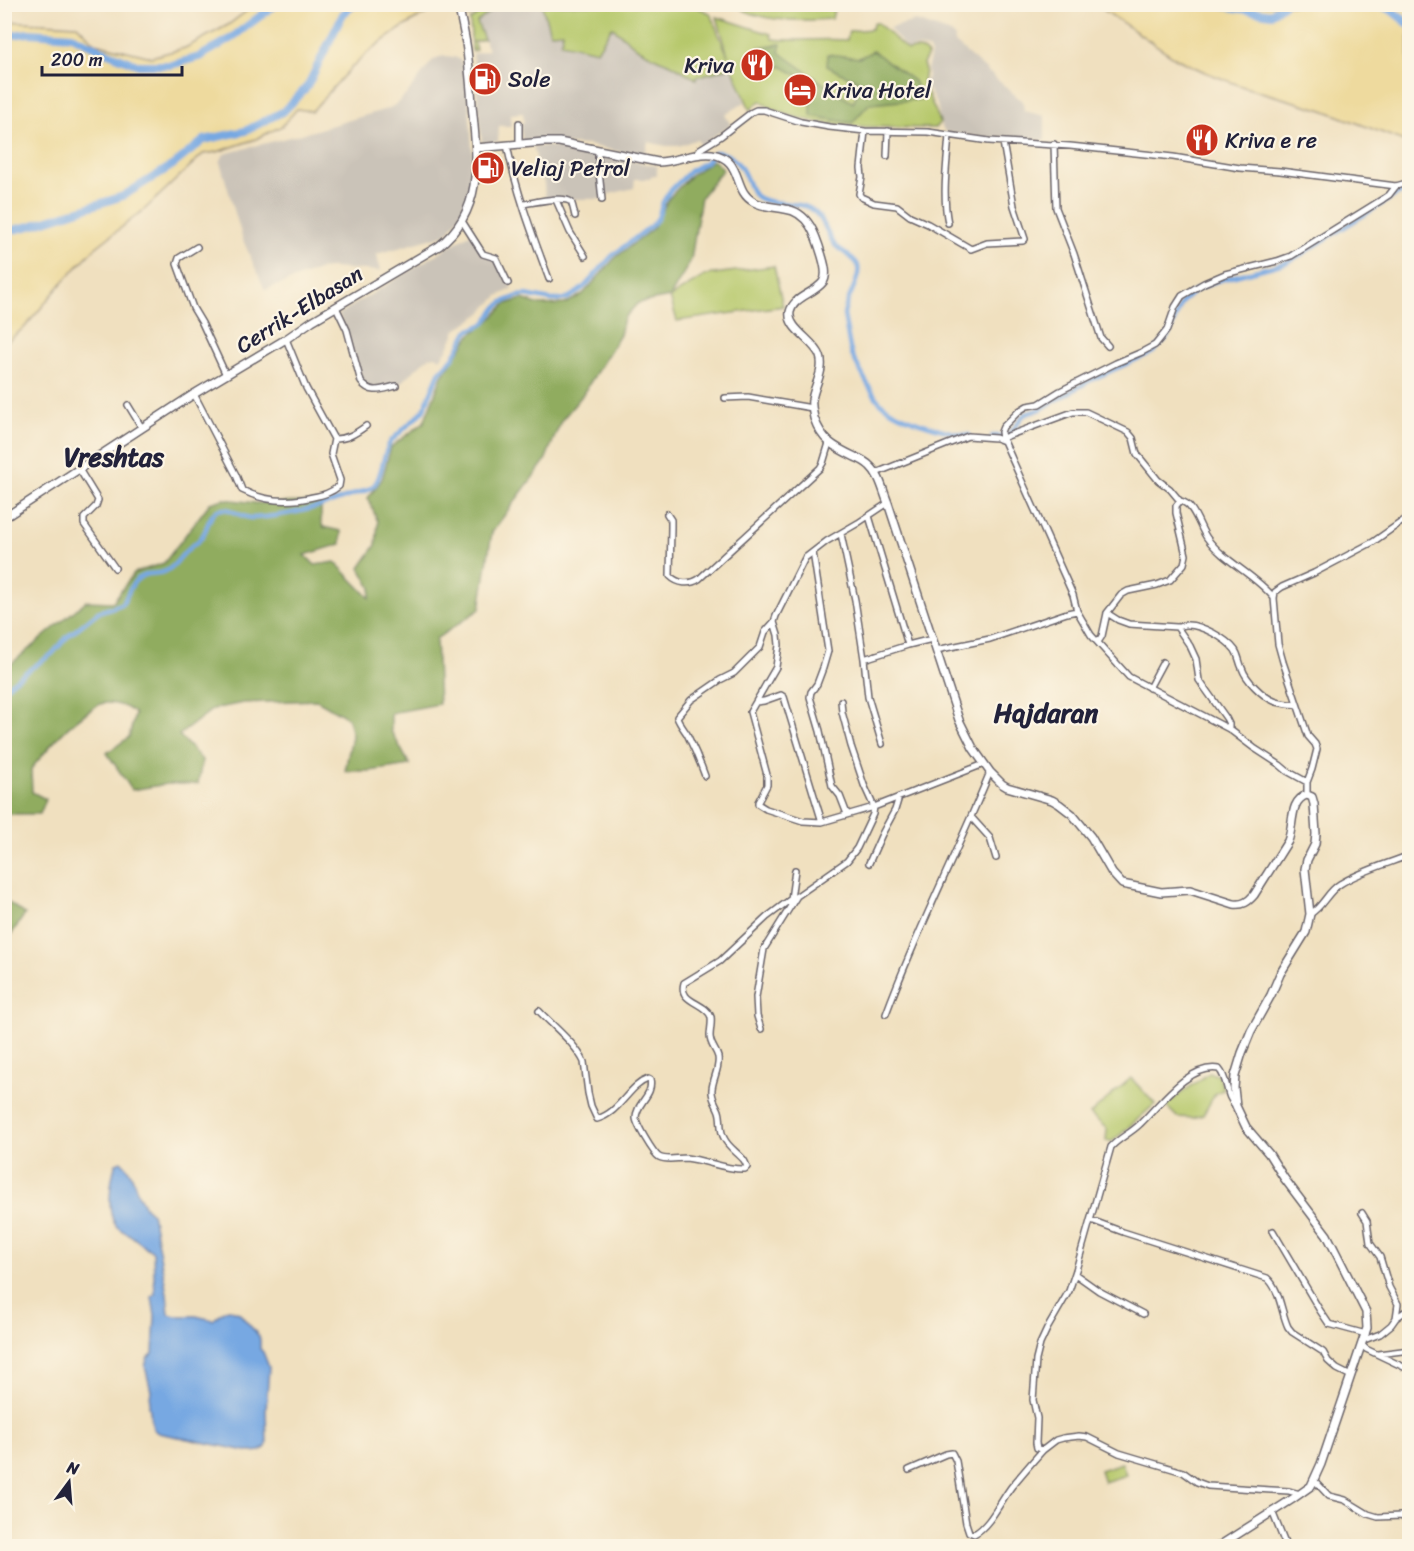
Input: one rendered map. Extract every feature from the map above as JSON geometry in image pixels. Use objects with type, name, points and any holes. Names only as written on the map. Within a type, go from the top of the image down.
[{"type":"main road","name":"Cerrik-Elbasan","points":[[4,518],[194,394],[439,246],[448,238],[462,221],[472,196],[477,163],[467,49],[458,4]]},
{"type":"main road","points":[[476,148],[559,142],[658,162],[674,161],[696,155],[712,155],[728,161],[733,167],[748,199],[763,206],[789,209],[806,219],[812,228],[822,258],[825,278],[823,283],[793,305],[790,318],[814,346],[821,358],[822,365],[812,398],[812,408],[821,434],[829,443],[868,464],[876,473],[888,503],[958,720],[973,748],[990,772],[1006,787],[1052,800],[1072,814],[1091,837],[1112,873],[1122,884],[1161,892],[1190,890],[1238,905],[1248,902],[1291,835],[1297,800],[1302,796],[1312,797],[1316,834],[1305,869],[1310,914],[1306,932],[1280,974],[1251,1031],[1235,1076],[1234,1088],[1236,1106],[1246,1127],[1269,1154],[1327,1235],[1366,1312],[1367,1321],[1364,1340],[1311,1486],[1219,1546]]},
{"type":"street","points":[[696,155],[700,149],[759,109],[813,125],[865,130],[928,132],[1003,142],[1054,144],[1396,186],[1410,182]]},
{"type":"street","points":[[519,123],[519,144]]},
{"type":"street","points":[[865,130],[859,194],[861,197],[874,203],[897,206],[910,216],[971,249],[987,243],[1023,242],[1025,239],[1014,206],[1003,142]]},
{"type":"street","points":[[887,156],[888,131]]},
{"type":"street","points":[[948,223],[946,187],[949,135]]},
{"type":"street","points":[[1054,144],[1056,208],[1074,254],[1101,338],[1108,346]]},
{"type":"street","points":[[507,145],[534,240],[549,279]]},
{"type":"street","points":[[598,150],[602,200]]},
{"type":"street","points":[[1307,782],[1287,771],[1229,729],[1129,677],[1091,635],[1077,611],[1073,595],[1002,437],[1003,427],[1027,406],[1039,404],[1060,391],[1155,345],[1167,330],[1179,299],[1192,290],[1225,274],[1291,256],[1389,195],[1396,186]]},
{"type":"street","points":[[556,200],[570,232],[585,256]]},
{"type":"street","points":[[523,204],[567,200],[575,216]]},
{"type":"street","points":[[462,221],[483,254],[496,258],[508,283]]},
{"type":"street","points":[[197,248],[179,258],[177,264],[193,308],[226,375]]},
{"type":"street","points":[[336,307],[347,330],[361,382],[372,390],[378,391],[396,386]]},
{"type":"street","points":[[194,394],[242,490],[260,497],[282,501],[298,500],[329,493],[336,489],[340,480],[331,454],[333,439],[310,396],[286,339]]},
{"type":"street","points":[[725,398],[748,397],[812,408]]},
{"type":"street","points":[[128,405],[142,428]]},
{"type":"street","points":[[876,473],[968,436],[1002,437],[1073,412],[1086,412],[1128,432],[1133,438],[1137,454],[1158,480],[1192,509],[1211,543],[1256,579],[1274,598]]},
{"type":"street","points":[[333,439],[343,439],[366,426]]},
{"type":"street","points":[[667,514],[671,520],[670,576],[678,582],[693,583],[824,464],[829,443]]},
{"type":"street","points":[[79,469],[98,500],[83,521],[115,568]]},
{"type":"street","points":[[1098,642],[1102,636],[1107,613],[1121,595],[1170,580],[1184,564],[1186,555],[1176,513],[1176,506],[1180,501]]},
{"type":"street","points":[[705,776],[698,757],[677,717],[691,700],[734,673],[760,647],[765,632],[774,622],[805,558],[827,541],[888,503]]},
{"type":"street","points":[[869,516],[908,645]]},
{"type":"street","points":[[1307,795],[1307,782],[1317,749],[1308,736],[1282,662],[1278,645],[1275,592],[1373,542],[1410,516]]},
{"type":"street","points":[[841,534],[855,600],[868,697],[882,744]]},
{"type":"street","points":[[813,552],[828,651],[824,668],[810,697],[832,786],[840,796],[847,814]]},
{"type":"street","points":[[936,650],[990,639],[1077,611]]},
{"type":"street","points":[[1107,613],[1129,624],[1177,627],[1187,625],[1207,630],[1233,647],[1246,677],[1266,696],[1274,701],[1297,705]]},
{"type":"street","points":[[774,622],[778,635],[776,667],[750,712],[767,775],[767,785],[758,802],[760,807],[803,821],[822,822],[874,807],[984,764]]},
{"type":"street","points":[[1177,627],[1196,659],[1199,680],[1226,718],[1229,729]]},
{"type":"street","points":[[864,659],[932,639]]},
{"type":"street","points":[[1149,688],[1163,662]]},
{"type":"street","points":[[756,702],[781,695],[784,697],[822,822]]},
{"type":"street","points":[[539,1011],[582,1057],[591,1107],[597,1119],[611,1113],[641,1082],[648,1079],[651,1087],[637,1109],[636,1122],[653,1153],[663,1159],[693,1159],[734,1169],[747,1167],[722,1136],[718,1109],[712,1098],[711,1091],[718,1056],[710,1041],[711,1018],[704,1008],[683,993],[682,988],[684,984],[720,961],[767,917],[847,861],[857,848],[874,807],[851,746],[841,701]]},
{"type":"street","points":[[886,1014],[930,907],[990,772]]},
{"type":"street","points":[[869,863],[899,797]]},
{"type":"street","points":[[971,817],[990,838],[996,858]]},
{"type":"street","points":[[1310,914],[1340,884],[1410,855]]},
{"type":"street","points":[[761,1029],[757,1016],[756,998],[764,950],[776,928],[794,904],[795,870]]},
{"type":"street","points":[[1043,1450],[1037,1448],[1036,1443],[1033,1400],[1036,1360],[1047,1329],[1069,1292],[1111,1147],[1140,1124],[1182,1082],[1207,1068],[1219,1069],[1223,1073],[1231,1102],[1236,1106]]},
{"type":"street","points":[[1362,1213],[1367,1221],[1370,1243],[1380,1257],[1389,1287],[1398,1304],[1396,1318]]},
{"type":"street","points":[[1091,1220],[1115,1230],[1267,1278],[1272,1282],[1288,1327],[1292,1332],[1323,1352],[1328,1361],[1337,1369],[1351,1376]]},
{"type":"street","points":[[1273,1231],[1329,1324],[1364,1340],[1380,1334],[1410,1308]]},
{"type":"street","points":[[1075,1274],[1099,1291],[1143,1314]]},
{"type":"street","points":[[1364,1340],[1366,1349],[1410,1370]]},
{"type":"street","points":[[1377,1354],[1410,1350]]},
{"type":"street","points":[[909,1470],[952,1453],[956,1461],[966,1523],[969,1532],[974,1534],[986,1524],[1012,1487],[1043,1450],[1056,1440],[1071,1436],[1087,1437],[1119,1453],[1183,1472],[1202,1484],[1289,1491],[1300,1494]]},
{"type":"street","points":[[1314,1480],[1329,1496],[1346,1500],[1368,1514],[1378,1517],[1401,1516],[1410,1522]]},
{"type":"street","points":[[1272,1511],[1286,1546]]},
{"type":"shaded area","points":[[542,5],[550,32],[563,32],[561,43],[611,27],[637,48],[671,64],[695,79],[732,67],[745,102],[725,115],[731,125],[706,141],[708,144],[701,147],[697,139],[679,146],[648,142],[644,157],[588,145],[522,142],[523,113],[510,114],[511,126],[499,126],[498,142],[482,143],[473,54],[488,50],[477,22],[497,7]]},
{"type":"shaded area","points":[[916,21],[951,33],[955,38],[954,42],[1023,102],[1024,111],[1045,116],[1045,140],[1000,137],[992,139],[945,132],[941,126],[937,104],[924,83],[928,77],[927,70],[931,54],[929,49],[917,47],[907,49],[889,28]]},
{"type":"shaded area","points":[[446,56],[460,60],[467,75],[473,163],[469,193],[459,217],[449,231],[444,235],[377,254],[380,271],[321,269],[265,290],[243,240],[220,162],[224,154],[390,108],[406,95],[432,61]]},
{"type":"shaded area","points":[[533,147],[568,148],[657,166],[657,176],[651,176],[650,179],[635,179],[634,188],[606,195],[601,199],[545,199],[544,184]]},
{"type":"shaded area","points":[[473,232],[483,249],[496,257],[512,289],[498,296],[480,314],[456,330],[440,359],[436,356],[424,361],[393,391],[381,394],[372,392],[363,383],[339,314]]},
{"type":"green space","points":[[493,5],[518,5],[497,7],[477,22],[484,39],[474,42],[476,50],[472,51],[470,20]]},
{"type":"green space","points":[[542,5],[692,5],[710,13],[728,56],[717,17],[771,34],[772,39],[781,40],[847,40],[849,31],[871,29],[874,23],[878,23],[907,50],[921,50],[928,55],[923,64],[925,70],[923,83],[940,123],[936,128],[845,125],[798,118],[777,111],[760,101],[750,110],[732,67],[696,77],[696,79],[637,48],[612,27],[597,51],[561,43],[563,32],[550,33]]},
{"type":"green space","points":[[735,5],[838,5],[834,9],[832,19],[795,20],[757,15]]},
{"type":"green space","points":[[781,44],[779,52],[853,103],[862,82],[827,66],[828,54],[859,58],[873,51],[914,81],[922,99],[869,104],[852,123],[811,116],[811,96],[808,84],[781,66],[771,71],[761,56],[759,47]]},
{"type":"green space","points":[[713,160],[723,169],[701,197],[691,260],[670,297],[638,303],[624,318],[620,335],[581,397],[561,421],[545,461],[492,532],[480,609],[436,639],[439,704],[391,713],[391,731],[410,765],[370,771],[345,771],[352,736],[348,718],[317,700],[243,703],[213,709],[179,735],[202,760],[198,784],[167,784],[132,790],[107,753],[129,737],[135,714],[124,707],[104,703],[97,705],[67,729],[31,769],[32,792],[46,799],[40,814],[5,814],[5,669],[86,601],[113,602],[134,573],[164,563],[210,503],[224,499],[256,503],[321,502],[323,527],[341,531],[341,544],[305,555],[315,565],[335,562],[370,598],[371,588],[360,568],[376,545],[378,522],[368,498],[382,479],[391,447],[424,422],[442,376],[470,335],[506,304],[522,299],[540,305],[565,304],[583,294],[615,258],[653,228],[669,198],[691,175]]},
{"type":"green space","points":[[774,266],[783,306],[677,321],[670,297],[706,275]]},
{"type":"green space","points":[[5,900],[25,914],[7,941],[5,938]]},
{"type":"green space","points":[[1209,1073],[1218,1075],[1224,1089],[1215,1094],[1203,1115],[1193,1118],[1177,1117],[1165,1105]]},
{"type":"green space","points":[[1131,1078],[1155,1104],[1113,1141],[1106,1141],[1107,1129],[1090,1114]]},
{"type":"green space","points":[[1122,1463],[1126,1475],[1104,1482],[1100,1470]]},
{"type":"sand","points":[[256,4],[442,5],[381,42],[350,69],[312,111],[297,109],[282,126],[256,139],[217,152],[203,154],[145,209],[94,249],[25,327],[5,343],[5,21],[77,25],[95,43],[151,57],[185,48],[228,25]]},
{"type":"sand","points":[[464,4],[489,5],[468,17]]},
{"type":"sand","points":[[1099,5],[1409,5],[1409,143],[1323,110],[1244,87],[1205,72],[1177,59]]},
{"type":"water","points":[[121,1161],[131,1175],[143,1204],[152,1213],[169,1314],[213,1320],[229,1309],[239,1313],[259,1336],[260,1349],[269,1367],[266,1410],[267,1444],[261,1451],[251,1452],[158,1433],[153,1429],[149,1405],[151,1391],[145,1366],[148,1357],[153,1354],[155,1316],[152,1297],[155,1294],[153,1252],[118,1228],[112,1218],[110,1203],[112,1177],[116,1163]]},
{"type":"waterway","points":[[4,36],[29,33],[72,36],[139,65],[171,65],[199,57],[230,39],[276,4]]},
{"type":"waterway","points":[[4,232],[123,196],[173,165],[204,140],[245,131],[284,111],[307,87],[343,14],[355,4]]},
{"type":"waterway","points":[[1212,4],[1271,14],[1284,4]]},
{"type":"waterway","points":[[1376,4],[1391,10],[1410,25]]},
{"type":"waterway","points":[[4,689],[52,654],[68,636],[98,612],[122,604],[132,586],[142,576],[164,572],[172,567],[202,537],[214,512],[227,509],[249,518],[279,515],[318,507],[371,488],[378,480],[391,441],[423,411],[439,373],[453,358],[468,331],[484,324],[503,302],[518,296],[558,300],[566,299],[578,292],[612,256],[652,225],[658,218],[669,192],[690,171],[706,162],[715,152],[727,155],[736,161],[752,191],[758,197],[772,202],[796,204],[809,208],[822,220],[835,245],[857,263],[857,277],[844,315],[852,355],[878,400],[907,418],[934,428],[969,435]]},
{"type":"waterway","points":[[992,436],[1005,436],[1026,414],[1041,409],[1089,381],[1153,352],[1169,334],[1182,302],[1196,290],[1216,281],[1285,263],[1394,196],[1410,189]]},
{"type":"place","name":"Kriva","points":[[757,65]]},
{"type":"place","name":"Sole","points":[[485,79]]},
{"type":"place","name":"Kriva Hotel","points":[[800,90]]},
{"type":"place","name":"Kriva e re","points":[[1202,140]]},
{"type":"place","name":"Veliaj Petrol","points":[[488,168]]},
{"type":"district","name":"Vreshtas","points":[[114,457]]},
{"type":"district","name":"Hajdaran","points":[[1046,713]]}]
